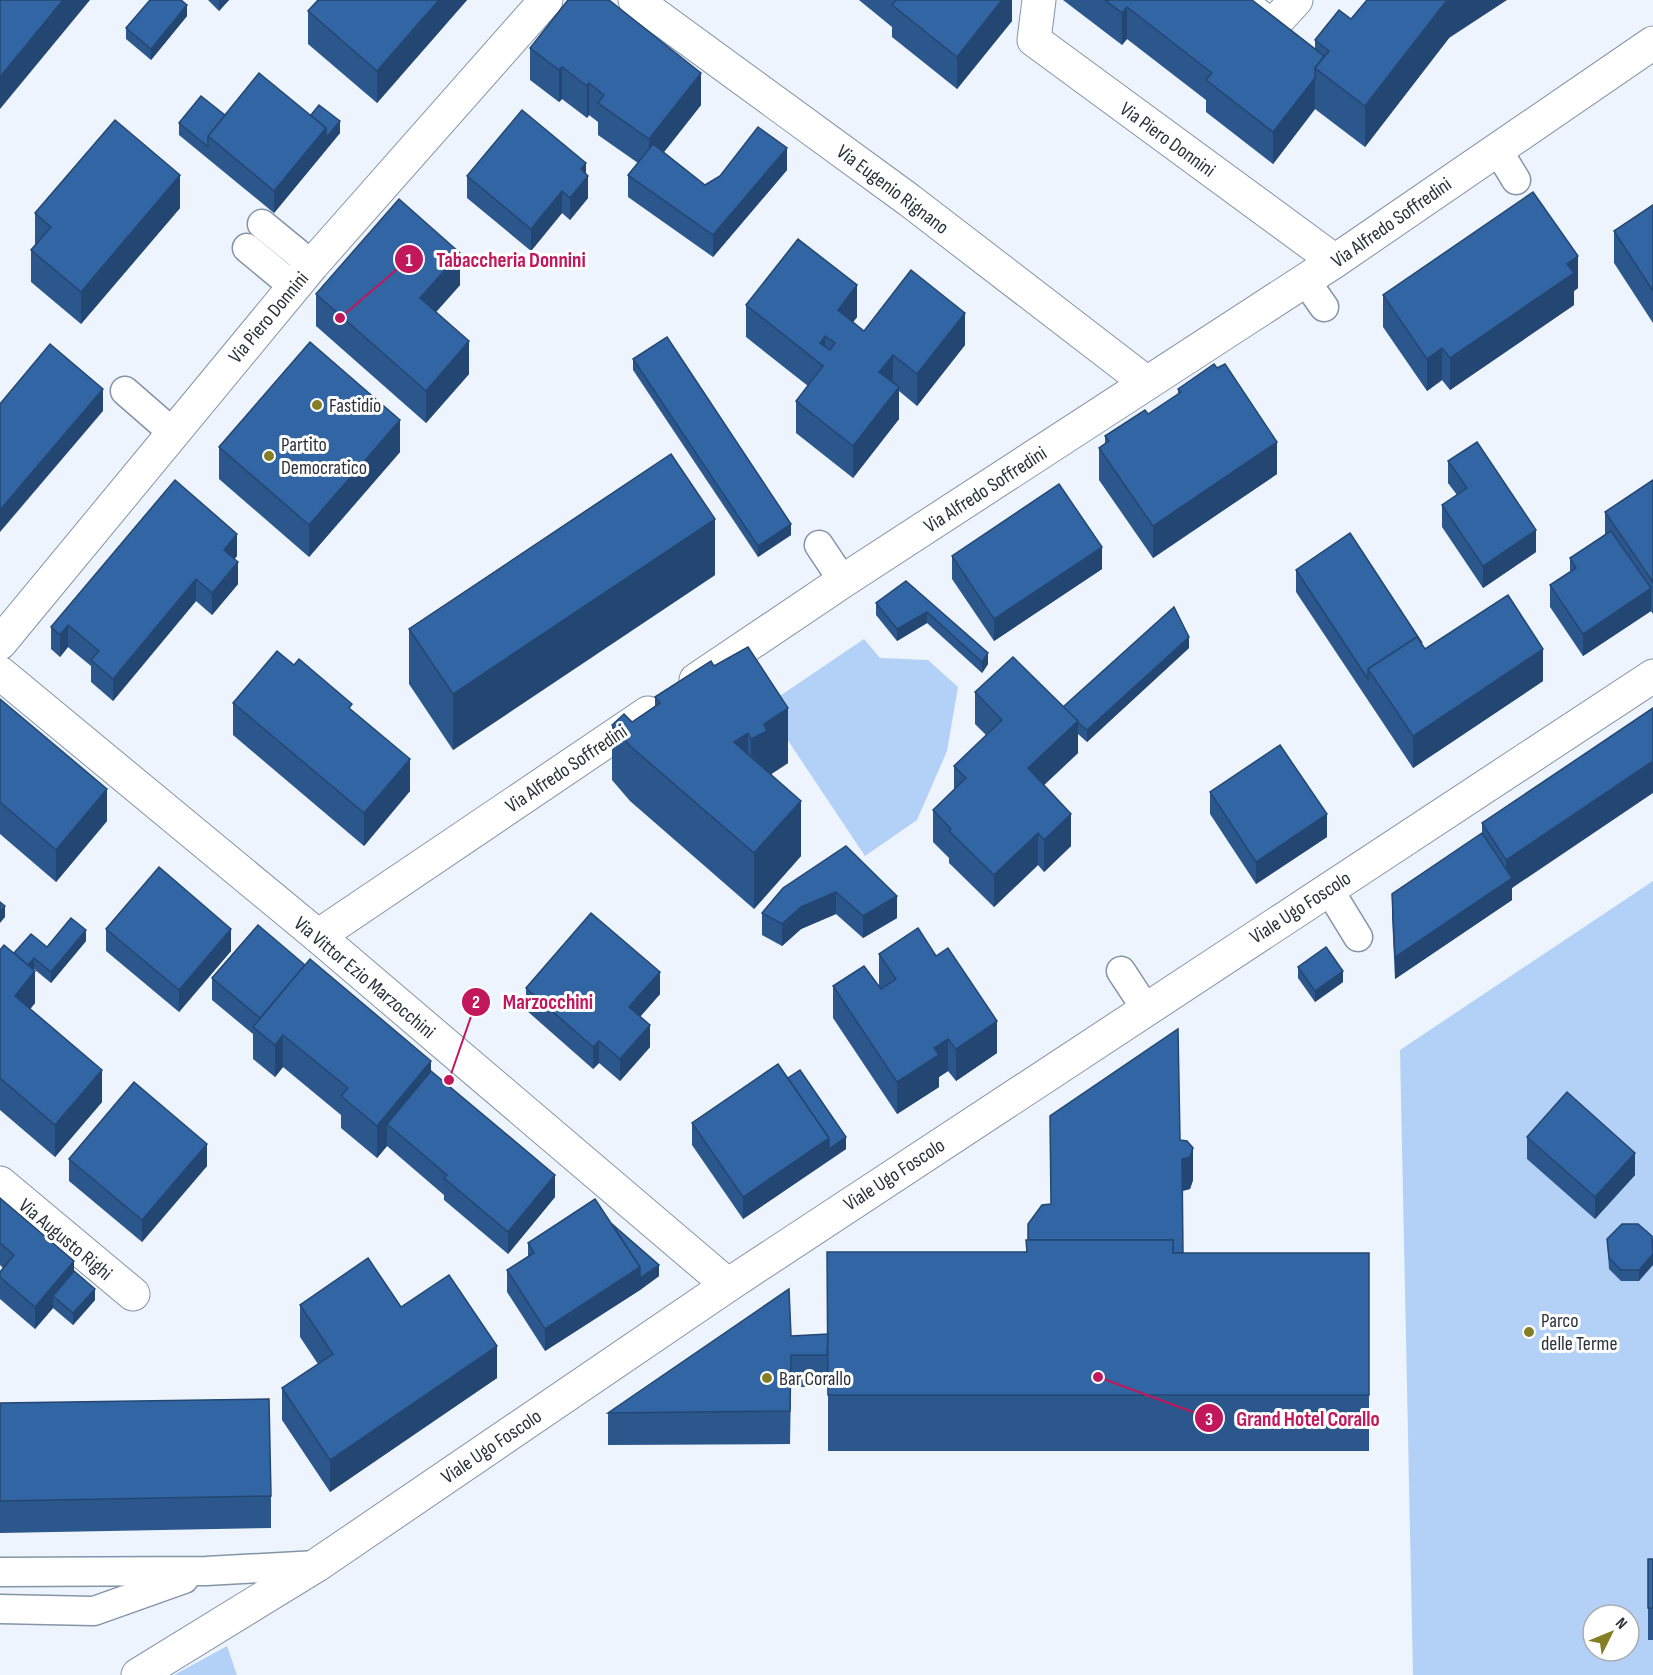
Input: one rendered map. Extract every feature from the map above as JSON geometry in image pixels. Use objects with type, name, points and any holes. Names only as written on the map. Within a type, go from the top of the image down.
[{"type":"street","name":"Via Piero Donnini","points":[[0,643],[303,276],[546,0]]},
{"type":"street","name":"Via Eugenio Rignano","points":[[635,0],[909,200],[1147,383]]},
{"type":"street","name":"Via Piero Donnini","points":[[1039,0],[1034,40],[1335,261]]},
{"type":"street","points":[[1237,0],[1272,26],[1296,0]]},
{"type":"street","name":"Via Alfredo Soffredini","points":[[318,936],[843,581],[1335,261],[1653,43]]},
{"type":"street","name":"Via Vittor Ezio Marzocchini","points":[[0,673],[318,936],[728,1285]]},
{"type":"street","name":"Viale Ugo Foscolo","points":[[138,1675],[317,1565],[728,1285],[1653,676]]},
{"type":"street","name":"Via Augusto Righi","points":[[0,1183],[133,1294]]},
{"type":"lane","points":[[1497,149],[1516,180]]},
{"type":"lane","points":[[254,236],[303,276]]},
{"type":"lane","points":[[1305,280],[1324,307]]},
{"type":"lane","points":[[125,391],[172,432]]},
{"type":"lane","points":[[819,545],[843,581]]},
{"type":"lane","points":[[1328,888],[1358,937]]},
{"type":"lane","points":[[1121,971],[1146,1009]]},
{"type":"lane","points":[[0,1572],[206,1571],[317,1565]]},
{"type":"lane","points":[[0,1609],[94,1611],[206,1571]]},
{"type":"shaded area","points":[[864,639],[880,658],[928,660],[958,687],[947,751],[917,820],[865,856],[765,706]]},
{"type":"shaded area","name":"Parco delle Terme","points":[[1653,881],[1653,1675],[1413,1675],[1400,1050]]},
{"type":"shaded area","points":[[227,1646],[237,1675],[174,1675]]},
{"type":"building","points":[[0,0],[63,0],[0,77]]},
{"type":"building","points":[[150,0],[181,0],[187,5],[151,49],[126,28]]},
{"type":"building","points":[[318,0],[439,0],[377,71],[308,11]]},
{"type":"building","points":[[568,0],[609,0],[701,73],[649,139],[598,103],[604,95],[589,83],[587,86],[562,67],[559,70],[530,48]]},
{"type":"building","points":[[896,0],[1002,0],[957,57],[892,5]]},
{"type":"building","points":[[1105,0],[1252,0],[1324,56],[1315,68],[1315,78],[1273,132],[1206,80],[1212,73],[1127,7],[1122,13]]},
{"type":"building","points":[[1367,0],[1447,0],[1365,106],[1315,68],[1329,51],[1315,40],[1339,10],[1351,19]]},
{"type":"building","points":[[259,73],[326,128],[274,191],[208,136]]},
{"type":"building","points":[[201,96],[225,115],[208,136],[208,147],[179,123]]},
{"type":"building","points":[[319,105],[340,121],[326,138],[326,128],[311,115]]},
{"type":"building","points":[[522,110],[586,163],[581,169],[588,176],[570,198],[562,191],[531,229],[467,176]]},
{"type":"building","points":[[115,120],[180,175],[81,292],[31,250],[51,227],[35,213]]},
{"type":"building","points":[[758,127],[787,148],[713,235],[628,175],[653,144],[705,185],[720,176]]},
{"type":"building","points":[[1533,192],[1578,256],[1567,264],[1574,273],[1450,358],[1442,348],[1427,359],[1383,295]]},
{"type":"building","points":[[399,199],[460,253],[420,298],[469,341],[426,391],[316,294]]},
{"type":"building","points":[[1653,205],[1653,291],[1614,231]]},
{"type":"building","points":[[798,239],[857,285],[838,310],[864,331],[911,270],[965,313],[917,374],[893,355],[879,372],[899,387],[853,446],[796,401],[823,366],[746,305]],"holes":[[[825,336],[835,343],[830,350],[820,343]]]},
{"type":"building","points":[[667,337],[791,524],[758,546],[633,359]]},
{"type":"building","points":[[310,342],[400,420],[309,525],[219,447]]},
{"type":"building","points":[[50,344],[103,389],[0,510],[0,404]]},
{"type":"building","points":[[1214,364],[1217,368],[1225,364],[1277,442],[1153,526],[1099,448],[1109,441],[1105,436],[1145,410],[1148,414],[1181,392],[1178,389]]},
{"type":"building","points":[[1477,442],[1536,530],[1483,566],[1442,505],[1467,488],[1448,461]]},
{"type":"building","points":[[671,454],[715,519],[453,694],[409,629]]},
{"type":"building","points":[[175,480],[237,534],[224,550],[238,562],[212,593],[196,579],[113,679],[91,660],[99,651],[68,625],[60,635],[51,627]]},
{"type":"building","points":[[1653,480],[1653,582],[1605,512]]},
{"type":"building","points":[[1059,484],[1102,547],[994,619],[952,556]]},
{"type":"building","points":[[1611,531],[1651,588],[1583,634],[1550,585],[1576,568],[1570,558]]},
{"type":"building","points":[[1350,533],[1422,643],[1417,637],[1368,669],[1368,679],[1296,570]]},
{"type":"building","points":[[906,581],[988,653],[982,662],[927,612],[897,629],[876,603]]},
{"type":"building","points":[[1508,595],[1543,649],[1413,736],[1368,669],[1417,637],[1425,649]]},
{"type":"building","points":[[1174,607],[1189,637],[1087,730],[1063,707]]},
{"type":"building","points":[[748,647],[788,708],[764,724],[767,731],[751,739],[748,733],[734,742],[801,801],[754,853],[630,746],[612,725],[624,714],[632,722],[660,703],[655,697],[711,661],[714,666]]},
{"type":"building","points":[[277,651],[294,665],[299,659],[352,704],[349,708],[410,759],[364,813],[233,703]]},
{"type":"building","points":[[1013,657],[1078,721],[1028,768],[1071,814],[1044,840],[1038,833],[994,875],[949,831],[951,829],[933,810],[966,778],[954,766],[1002,720],[975,692]]},
{"type":"building","points":[[0,699],[107,789],[56,850],[0,802]]},
{"type":"building","points":[[1653,708],[1653,761],[1506,860],[1482,823]]},
{"type":"building","points":[[1280,745],[1327,814],[1256,862],[1210,792]]},
{"type":"building","points":[[1482,833],[1512,878],[1395,957],[1392,894]]},
{"type":"building","points":[[846,846],[897,896],[863,916],[836,892],[801,907],[782,924],[762,913],[783,888]]},
{"type":"building","points":[[159,867],[231,929],[179,990],[106,929]]},
{"type":"building","points":[[0,902],[5,906],[0,912]]},
{"type":"building","points":[[591,913],[660,972],[629,1007],[650,1025],[620,1059],[599,1041],[593,1047],[526,988]]},
{"type":"building","points":[[71,918],[86,930],[51,972],[34,958],[28,965],[14,953],[31,934],[47,947]]},
{"type":"building","points":[[258,925],[305,965],[260,1018],[212,978]]},
{"type":"building","points":[[918,928],[936,956],[948,948],[997,1021],[956,1049],[948,1039],[934,1048],[939,1055],[897,1082],[833,986],[864,966],[881,989],[896,979],[879,954]]},
{"type":"building","points":[[4,945],[35,971],[15,996],[102,1070],[55,1125],[0,1078],[0,950]]},
{"type":"building","points":[[1326,947],[1343,971],[1315,991],[1298,967]]},
{"type":"building","points":[[310,959],[431,1061],[377,1126],[341,1096],[348,1088],[283,1035],[275,1045],[253,1027]]},
{"type":"building","points":[[1178,1029],[1180,1140],[1187,1141],[1193,1148],[1190,1157],[1182,1159],[1183,1253],[1173,1253],[1173,1240],[1028,1240],[1028,1224],[1042,1205],[1051,1204],[1050,1116]]},
{"type":"building","points":[[778,1064],[829,1138],[743,1197],[692,1123]]},
{"type":"building","points":[[800,1070],[846,1137],[829,1149],[829,1138],[788,1078]]},
{"type":"building","points":[[431,1071],[555,1175],[508,1232],[444,1178],[447,1175],[387,1124]]},
{"type":"building","points":[[134,1082],[207,1144],[142,1220],[69,1159]]},
{"type":"building","points":[[1567,1092],[1635,1153],[1595,1197],[1527,1137]]},
{"type":"building","points":[[0,1198],[74,1261],[35,1307],[0,1277],[0,1272],[14,1255],[0,1243]]},
{"type":"building","points":[[595,1199],[640,1267],[545,1329],[507,1270],[534,1253],[528,1243]]},
{"type":"building","points":[[612,1224],[659,1265],[640,1278],[640,1267]]},
{"type":"building","points":[[1622,1224],[1638,1224],[1652,1236],[1653,1254],[1639,1270],[1621,1270],[1609,1258],[1607,1239]]},
{"type":"building","points":[[1026,1240],[1173,1240],[1173,1253],[1369,1253],[1369,1395],[828,1395],[827,1252],[1027,1252]]},
{"type":"building","points":[[368,1258],[401,1307],[449,1275],[497,1346],[330,1460],[282,1388],[333,1354],[300,1305]]},
{"type":"building","points":[[74,1271],[95,1289],[73,1313],[53,1296]]},
{"type":"building","points":[[789,1289],[791,1336],[828,1334],[827,1355],[791,1355],[790,1411],[608,1413]]},
{"type":"building","points":[[269,1399],[271,1496],[0,1501],[0,1403]]},
{"type":"building","points":[[1648,1559],[1653,1559],[1653,1608],[1648,1608]]},
{"type":"place","name":"Tabaccheria Donnini","points":[[340,318]]},
{"type":"place","name":"Fastidio","points":[[317,405]]},
{"type":"place","name":"Partito Democratico","points":[[269,456]]},
{"type":"place","name":"Marzocchini","points":[[449,1080]]},
{"type":"place","name":"Parco delle Terme","points":[[1529,1332]]},
{"type":"place","name":"Grand Hotel Corallo","points":[[1098,1377]]},
{"type":"place","name":"Bar Corallo","points":[[767,1378]]}]
